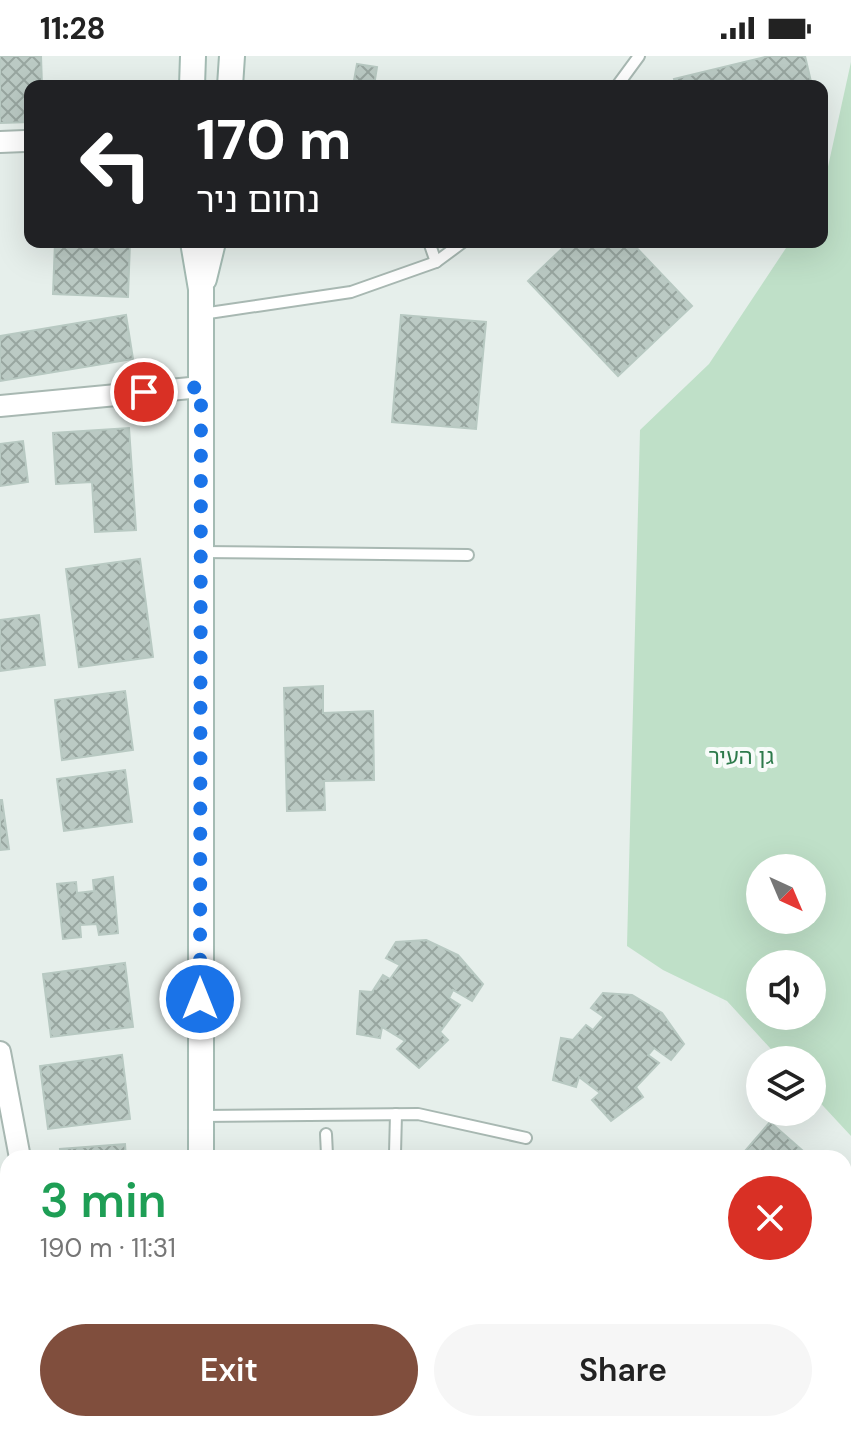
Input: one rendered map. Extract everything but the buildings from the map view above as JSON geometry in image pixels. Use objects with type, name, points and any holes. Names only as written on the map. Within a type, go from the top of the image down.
[{"type":"street","points":[[180,56],[192,74]]},
{"type":"street","points":[[0,142],[24,141]]},
{"type":"street","points":[[194,248],[201,302],[201,1150]]},
{"type":"street","points":[[201,302],[212,248]]},
{"type":"street","points":[[0,406],[201,387]]},
{"type":"street","points":[[0,1052],[18,1150]]},
{"type":"lane","points":[[621,80],[639,56]]},
{"type":"lane","points":[[431,248],[436,262]]},
{"type":"lane","points":[[201,302],[351,292],[436,262],[455,248]]},
{"type":"lane","points":[[200,552],[468,555]]},
{"type":"lane","points":[[395,1150],[396,1114]]},
{"type":"lane","points":[[200,1116],[418,1114],[526,1138]]},
{"type":"lane","points":[[326,1134],[327,1150]]},
{"type":"green space","name":"גן העיר","points":[[851,62],[851,1136],[826,1109],[826,1046],[768,1046],[754,1030],[826,1030],[826,950],[746,950],[746,1022],[727,1001],[663,970],[627,946],[640,430],[709,364],[786,248],[828,248],[828,167]]},
{"type":"route","points":[[144,392],[201,387],[200,999]]}]
